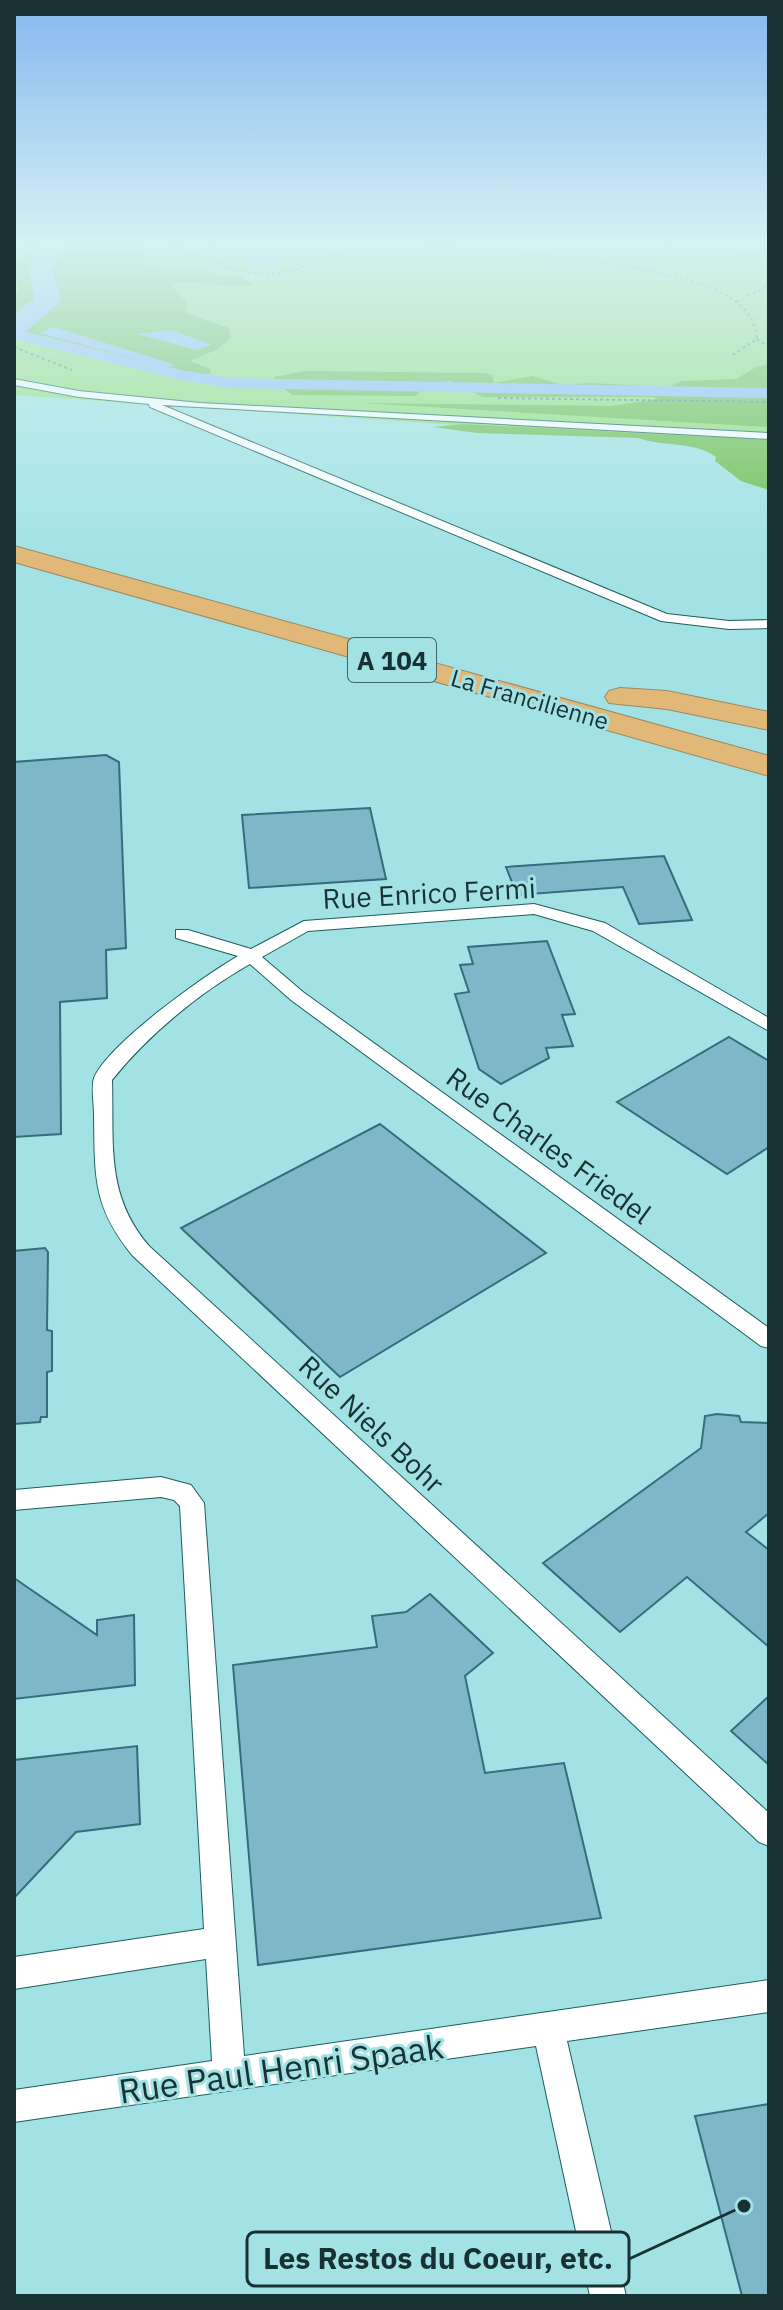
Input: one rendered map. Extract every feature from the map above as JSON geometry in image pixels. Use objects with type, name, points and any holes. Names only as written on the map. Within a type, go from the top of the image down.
[{"type":"highway","name":"La Francilienne","points":[[14,532],[769,738]]},
{"type":"highway","name":"La Francilienne","points":[[14,554],[769,766]]},
{"type":"highway","points":[[620,697],[667,700],[769,721]]},
{"type":"lane","points":[[14,382],[79,394],[147,400],[769,435]]},
{"type":"lane","points":[[147,400],[225,437],[665,618],[729,625],[769,624]]},
{"type":"lane","name":"Rue Enrico Fermi","points":[[304,926],[534,909],[568,916],[599,927],[769,1026]]},
{"type":"lane","name":"Rue Niels Bohr","points":[[304,926],[249,954],[173,1011],[128,1048],[103,1079],[105,1183],[120,1226],[195,1302],[769,1832]]},
{"type":"lane","points":[[182,934],[249,954]]},
{"type":"lane","name":"Rue Charles Friedel","points":[[249,954],[297,996],[769,1340]]},
{"type":"lane","points":[[14,1500],[161,1487],[182,1492],[192,1503],[229,2075]]},
{"type":"lane","points":[[14,1973],[221,1942]]},
{"type":"lane","name":"Rue Paul Henri Spaak","points":[[14,2106],[769,1996]]},
{"type":"lane","points":[[548,2030],[608,2296]]},
{"type":"path","points":[[731,356],[744,348]]},
{"type":"green space","points":[[14,348],[769,348],[769,441],[544,431],[14,395]]},
{"type":"green space","points":[[70,348],[219,348],[190,361],[210,369],[211,374],[181,375]]},
{"type":"green space","points":[[769,364],[769,427],[360,403],[611,406],[659,399],[652,397],[483,397],[450,381],[428,383],[416,396],[293,395],[273,382],[274,377],[305,371],[485,373],[492,375],[494,383],[532,376],[563,385],[589,383],[668,387],[682,381],[736,379],[756,367]]},
{"type":"green space","points":[[463,424],[769,440],[769,490],[741,481],[715,461],[716,457],[689,446],[638,438],[477,433],[433,427]]},
{"type":"water","points":[[95,348],[121,348],[176,365],[167,367]]},
{"type":"building","points":[[106,755],[119,762],[126,948],[106,950],[107,998],[60,1002],[61,1134],[14,1137],[14,762]]},
{"type":"building","points":[[370,808],[386,879],[249,888],[242,815]]},
{"type":"building","points":[[664,856],[692,920],[639,924],[623,887],[517,895],[506,867]]},
{"type":"building","points":[[547,941],[575,1014],[562,1015],[573,1046],[546,1048],[549,1058],[501,1084],[479,1069],[455,994],[469,992],[460,965],[473,964],[468,947]]},
{"type":"building","points":[[729,1037],[769,1061],[769,1147],[727,1174],[617,1102]]},
{"type":"building","points":[[380,1124],[546,1253],[340,1377],[181,1228]]},
{"type":"building","points":[[45,1248],[48,1252],[47,1330],[52,1331],[52,1371],[47,1372],[47,1417],[41,1417],[40,1422],[14,1424],[14,1251]]},
{"type":"building","points":[[705,1416],[739,1416],[741,1422],[769,1423],[769,1513],[746,1532],[769,1550],[769,1647],[687,1577],[620,1632],[543,1563],[701,1448]]},
{"type":"building","points":[[14,1578],[97,1635],[97,1620],[134,1615],[135,1685],[14,1699]]},
{"type":"building","points":[[430,1594],[493,1653],[465,1676],[485,1773],[564,1763],[601,1918],[258,1965],[233,1665],[377,1647],[372,1616],[406,1612]]},
{"type":"building","points":[[769,1696],[769,1765],[731,1731]]},
{"type":"building","points":[[137,1746],[140,1824],[76,1832],[14,1898],[14,1760]]},
{"type":"building","points":[[769,2104],[769,2296],[742,2296],[695,2116]]},
{"type":"waterway","points":[[70,348],[181,375],[230,383],[769,393]]},
{"type":"place","name":"Les Restos du Coeur, etc.","points":[[744,2206]]}]
